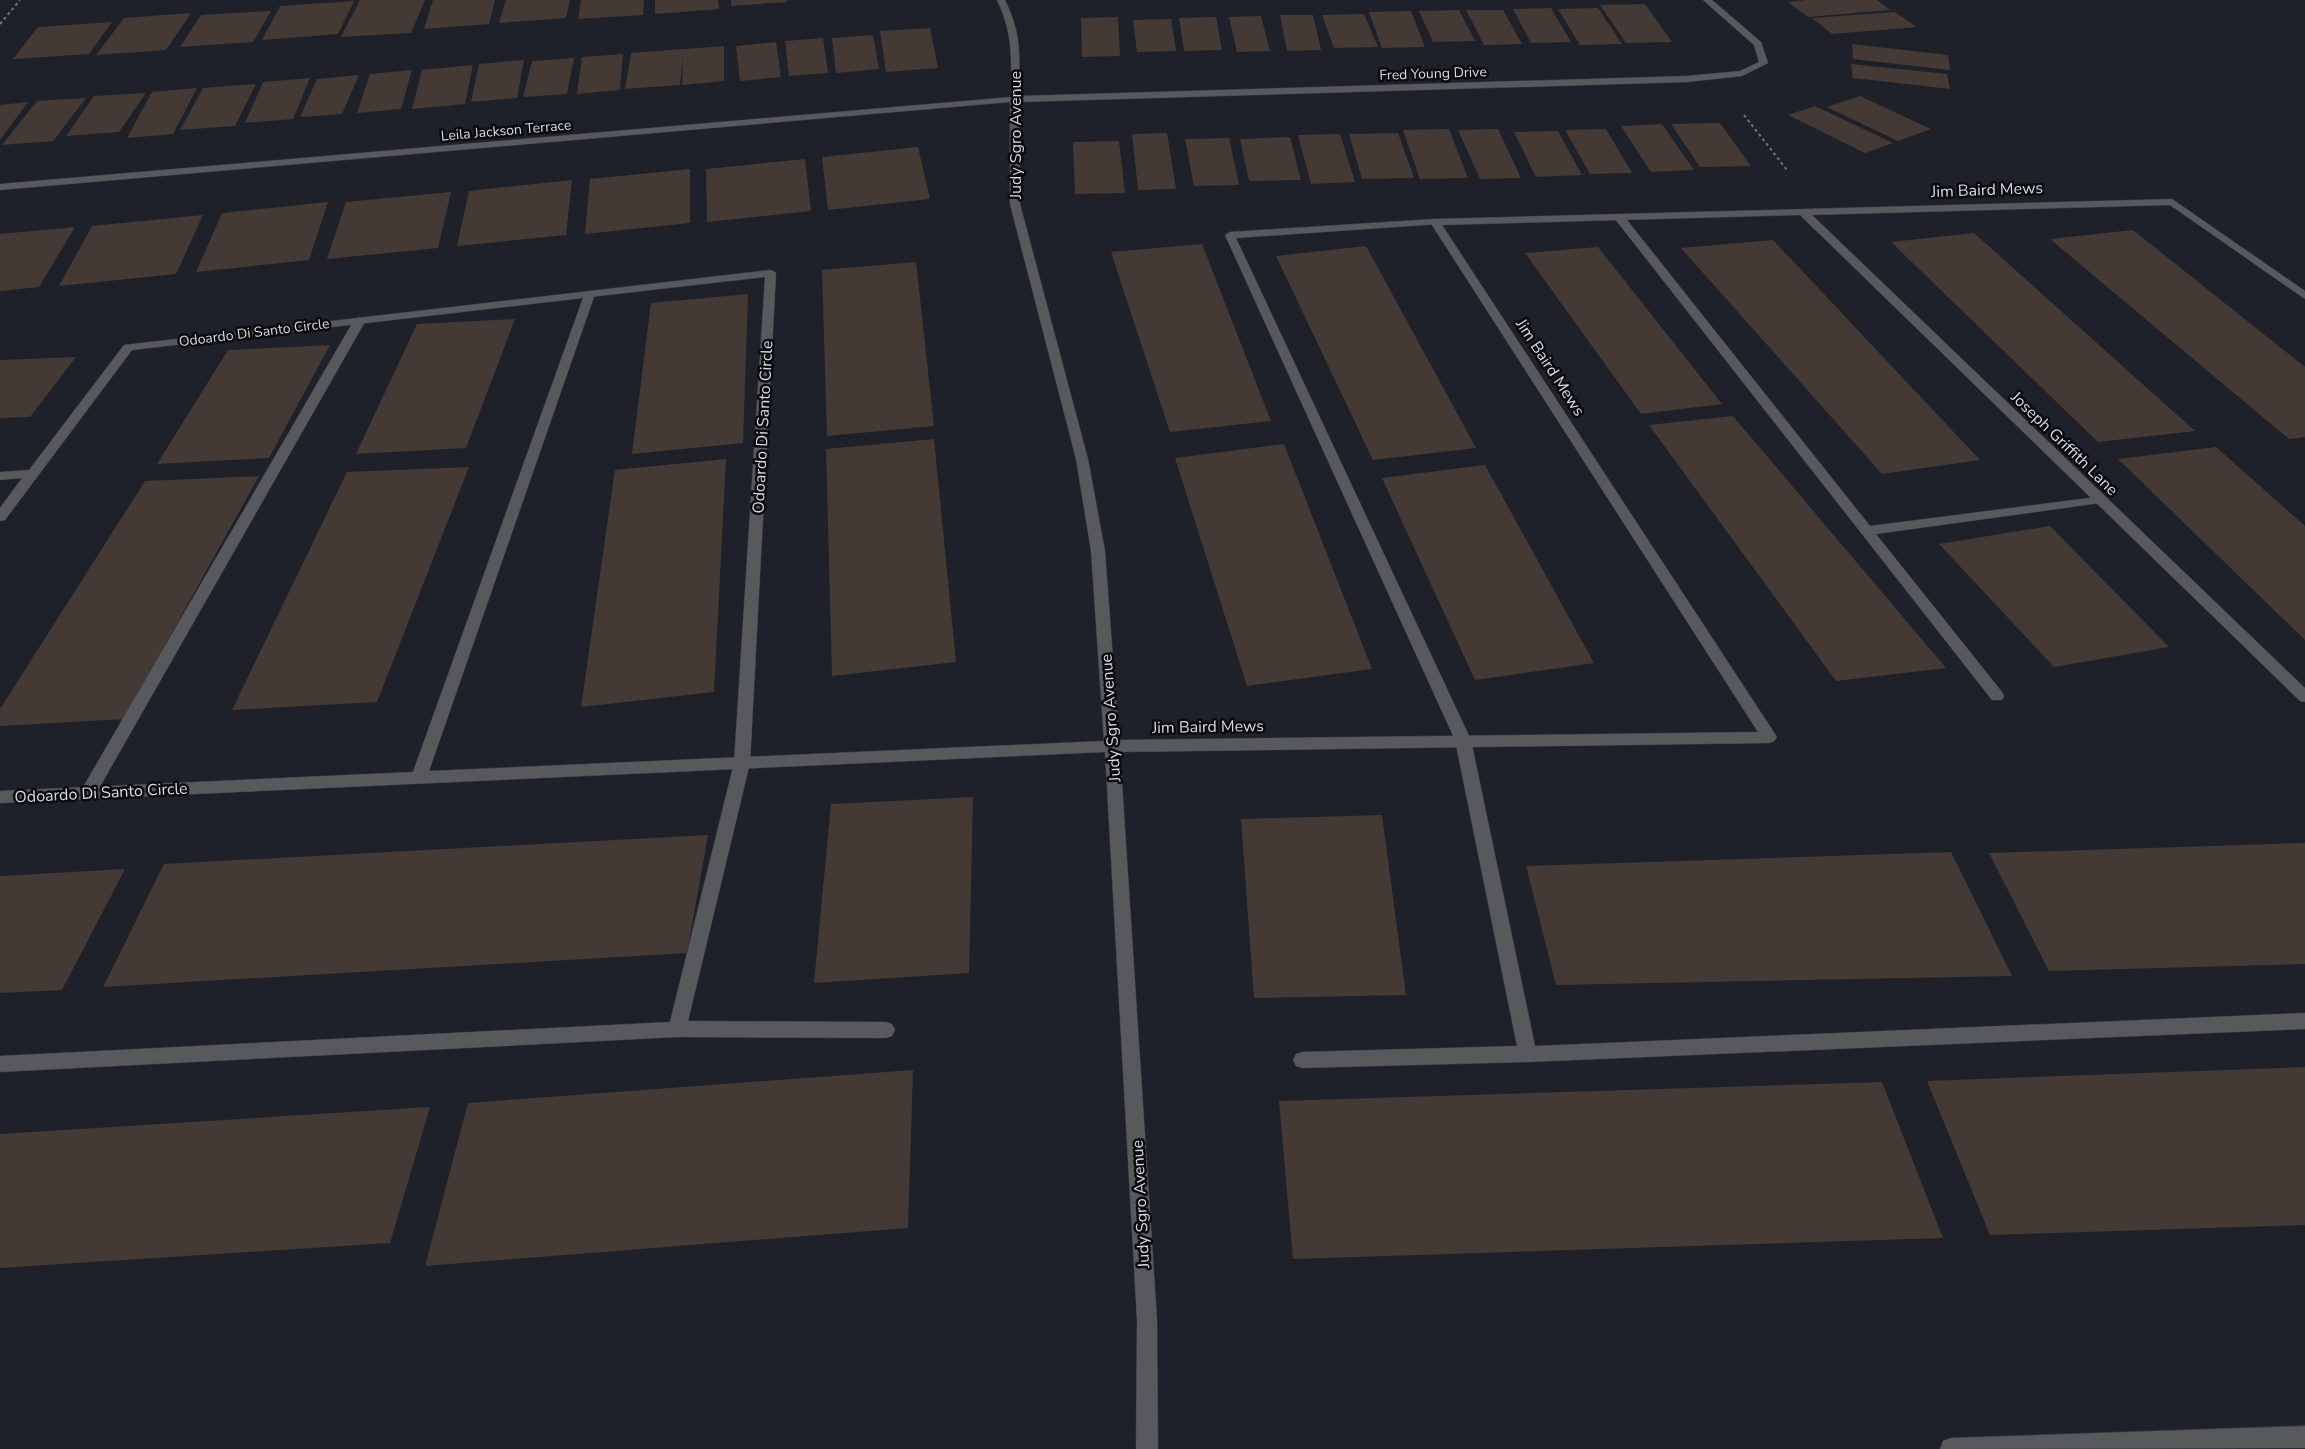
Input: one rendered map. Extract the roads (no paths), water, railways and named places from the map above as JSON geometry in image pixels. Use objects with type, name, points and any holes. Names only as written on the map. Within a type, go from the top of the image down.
[{"type":"street","name":"Judy Sgro Avenue","points":[[1001,0],[1015,37],[1015,204],[1082,459],[1098,550],[1147,1320],[1147,1449]]},
{"type":"street","name":"Fred Young Drive","points":[[1014,99],[1687,79],[1742,74],[1764,63],[1758,44],[1707,0]]},
{"type":"street","name":"Leila Jackson Terrace","points":[[0,187],[1014,99]]},
{"type":"street","name":"Jim Baird Mews","points":[[1435,222],[2172,202],[2305,296]]},
{"type":"street","name":"Joseph Griffith Lane","points":[[1803,212],[2305,697]]},
{"type":"street","points":[[1619,217],[1997,696]]},
{"type":"street","name":"Jim Baird Mews","points":[[1112,746],[1769,737],[1435,222]]},
{"type":"street","points":[[1435,222],[1230,235],[1463,740],[1528,1054]]},
{"type":"street","name":"Odoardo Di Santo Circle","points":[[0,517],[128,347],[771,273],[742,763]]},
{"type":"street","points":[[419,778],[590,294]]},
{"type":"street","points":[[88,793],[360,320]]},
{"type":"street","points":[[0,476],[32,474]]},
{"type":"street","points":[[1868,531],[2100,499]]},
{"type":"street","name":"Odoardo Di Santo Circle","points":[[0,797],[1112,746]]},
{"type":"street","points":[[677,1029],[742,763]]},
{"type":"street","points":[[1302,1060],[1528,1054],[2305,1021]]},
{"type":"street","points":[[0,1064],[677,1029],[886,1030]]},
{"type":"street","points":[[1951,1449],[2305,1437]]}]
